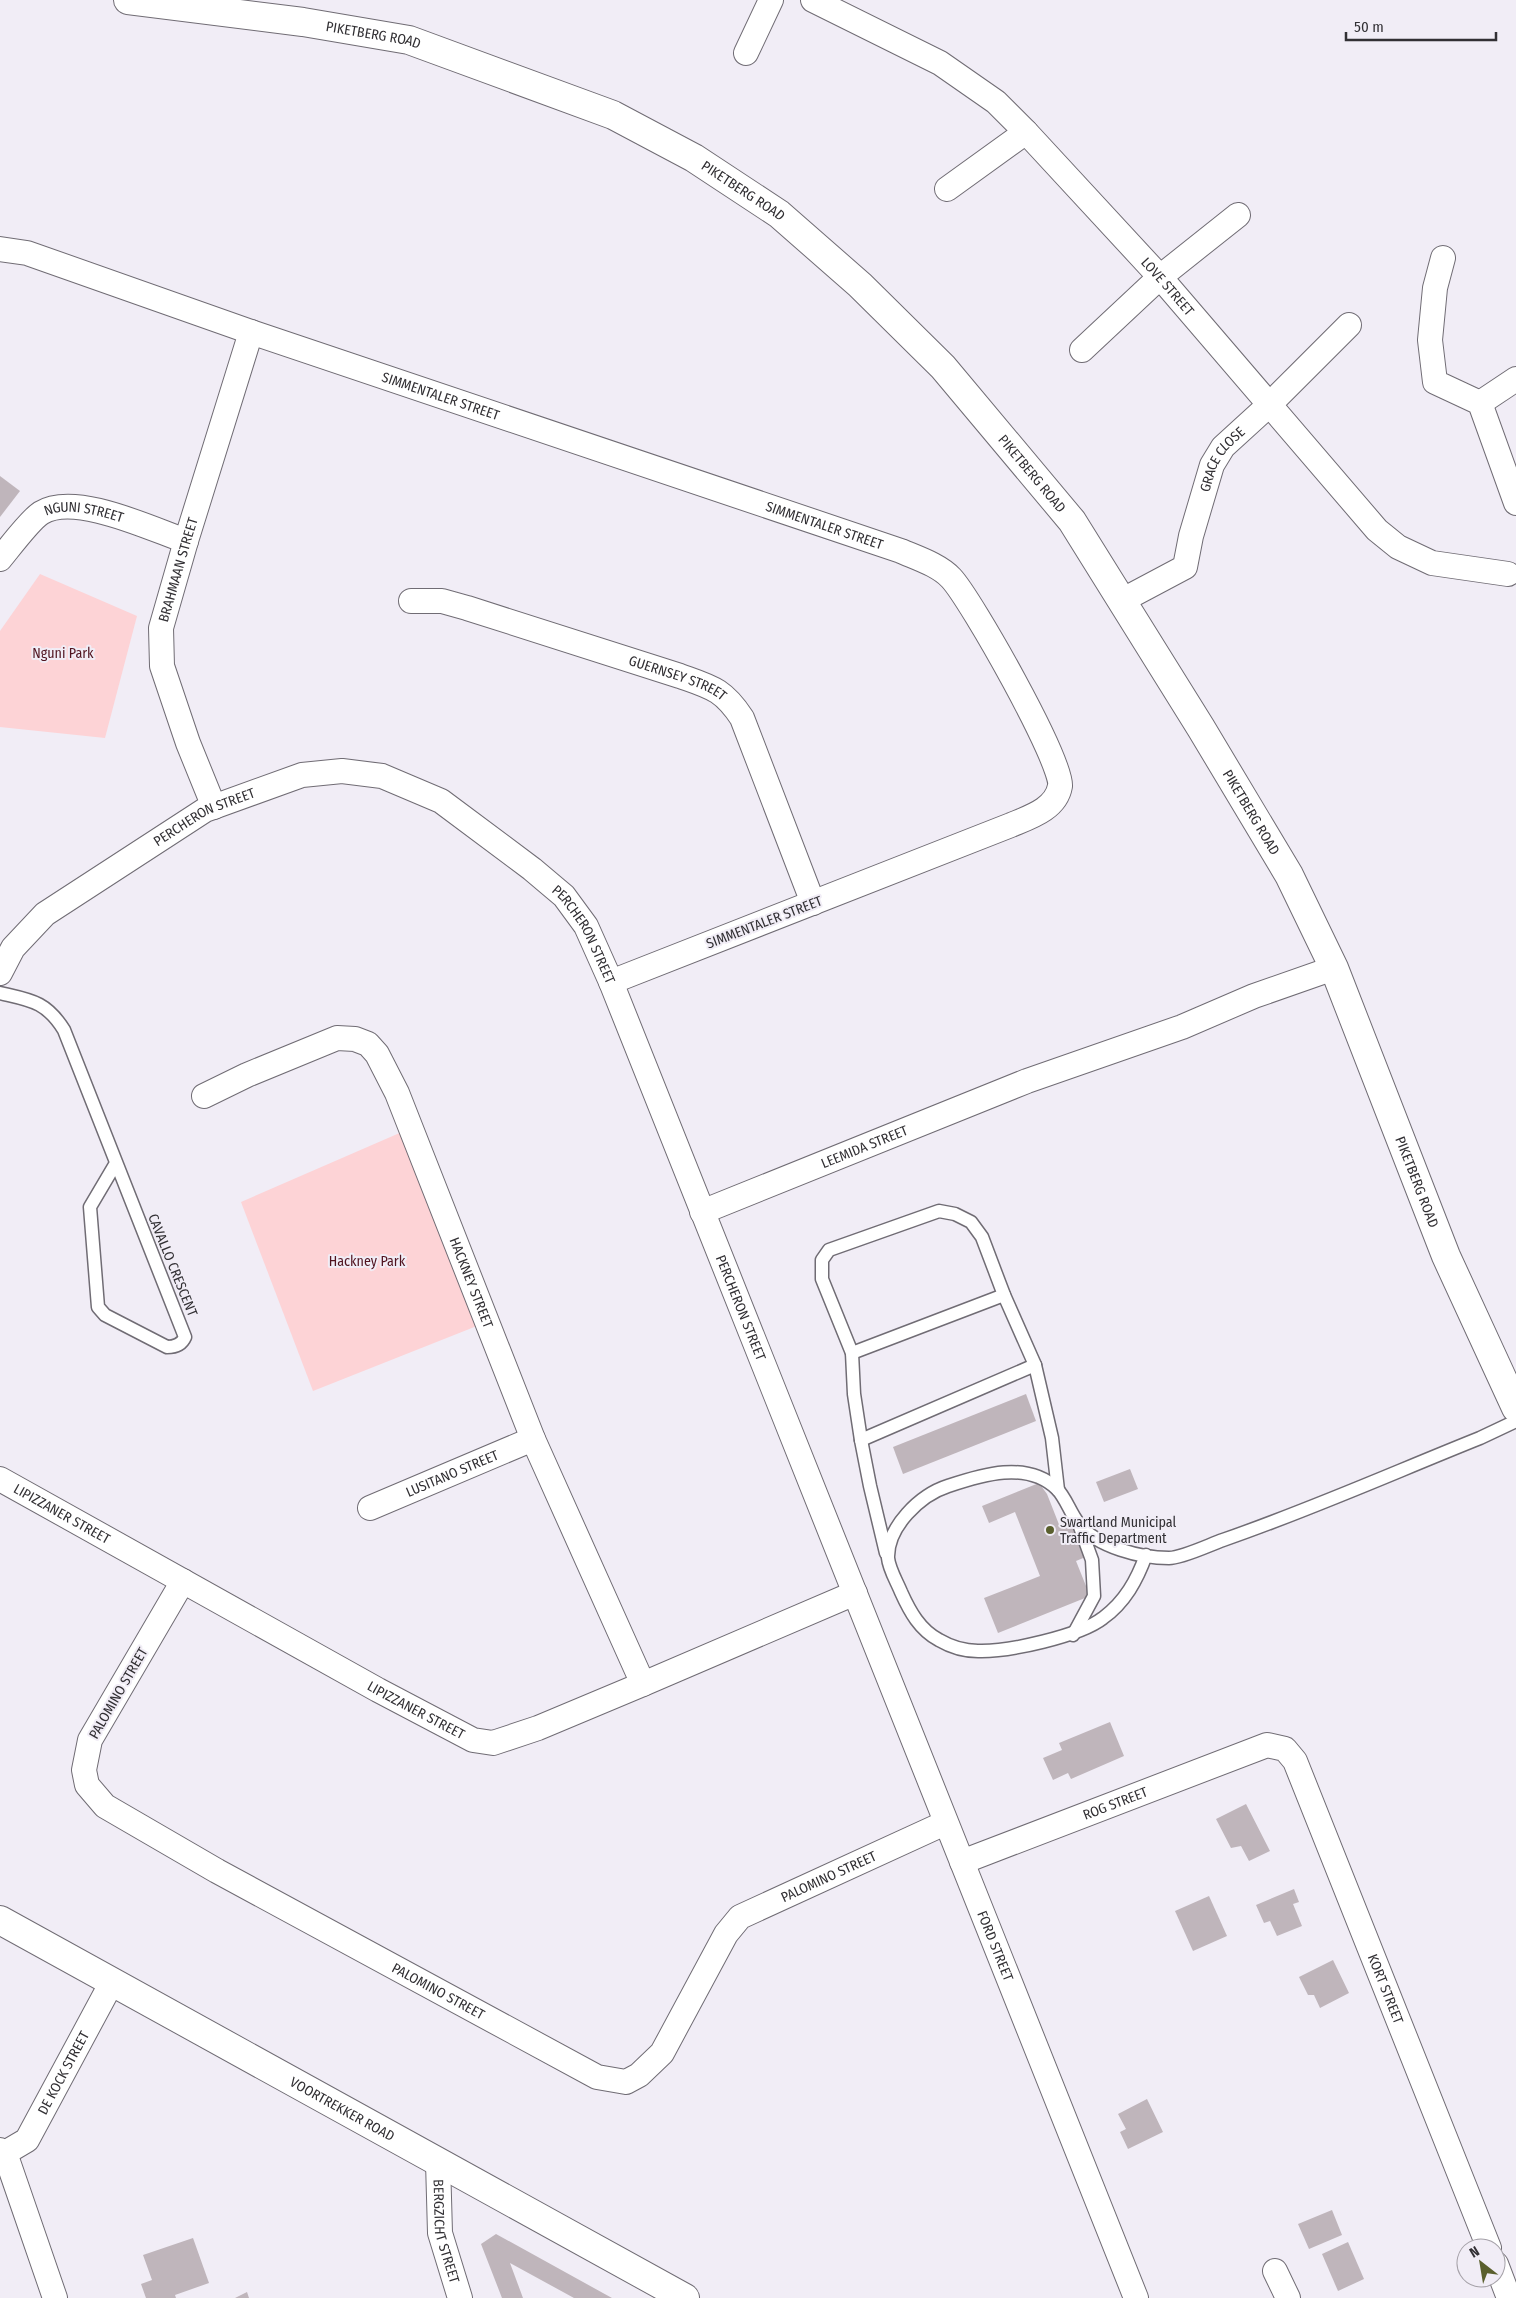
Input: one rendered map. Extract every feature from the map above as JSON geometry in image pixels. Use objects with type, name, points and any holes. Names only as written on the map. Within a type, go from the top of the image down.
[{"type":"street","name":"PIKETBERG ROAD","points":[[128,0],[302,22],[409,40],[613,116],[694,158],[779,214],[860,285],[943,367],[1072,521],[1120,601],[1201,728],[1289,875],[1334,968],[1446,1256],[1516,1408]]},
{"type":"street","points":[[746,53],[771,0]]},
{"type":"street","name":"LOVE STREET","points":[[813,0],[940,63],[996,102],[1160,278],[1377,530],[1398,547],[1432,563],[1508,574]]},
{"type":"street","points":[[947,189],[1026,132]]},
{"type":"street","points":[[1082,350],[1160,278],[1238,215]]},
{"type":"street","name":"SIMMENTALER STREET","points":[[0,249],[28,253],[251,332],[901,551],[929,564],[950,577],[970,604],[1060,774],[1060,786],[1055,798],[1036,815],[611,982]]},
{"type":"street","points":[[1443,258],[1435,288],[1430,340],[1435,382],[1480,403],[1514,500]]},
{"type":"street","name":"GRACE CLOSE","points":[[1120,601],[1185,567],[1191,536],[1212,465],[1223,447],[1269,405],[1349,324]]},
{"type":"street","name":"BRAHMAAN STREET","points":[[214,807],[178,717],[162,666],[161,628],[251,332]]},
{"type":"street","points":[[1480,403],[1516,379]]},
{"type":"street","points":[[1514,500],[1512,475],[1516,470]]},
{"type":"street","name":"NGUNI STREET","points":[[0,559],[40,513],[58,506],[78,506],[186,541]]},
{"type":"street","name":"GUERNSEY STREET","points":[[411,601],[442,601],[466,608],[680,676],[714,688],[730,699],[742,718],[813,904]]},
{"type":"street","name":"PERCHERON STREET","points":[[0,973],[13,948],[45,914],[123,861],[204,810],[302,775],[342,772],[382,776],[441,801],[564,896],[586,926],[611,982],[855,1593]]},
{"type":"street","name":"LEEMIDA STREET","points":[[702,1212],[1027,1081],[1182,1027],[1254,996],[1334,968]]},
{"type":"street","name":"HACKNEY STREET","points":[[204,1096],[247,1074],[337,1038],[355,1039],[368,1044],[377,1054],[397,1093],[533,1439],[643,1684]]},
{"type":"street","name":"LUSITANO STREET","points":[[370,1508],[533,1439]]},
{"type":"street","name":"LIPIZZANER STREET","points":[[0,1479],[378,1690],[473,1740],[493,1743],[538,1728],[855,1593]]},
{"type":"street","name":"PALOMINO STREET","points":[[183,1581],[90,1740],[84,1770],[87,1785],[105,1806],[217,1871],[597,2077],[626,2082],[639,2074],[662,2053],[726,1934],[740,1918],[945,1823]]},
{"type":"street","name":"FORD STREET","points":[[855,1593],[945,1823],[1136,2298]]},
{"type":"street","name":"ROG STREET","points":[[962,1862],[1267,1745]]},
{"type":"street","name":"KORT STREET","points":[[1267,1745],[1285,1749],[1295,1761],[1485,2238]]},
{"type":"street","name":"VOORTREKKER ROAD","points":[[0,1920],[685,2298]]},
{"type":"street","name":"DE KOCK STREET","points":[[56,2298],[3,2152],[27,2140],[112,1982]]},
{"type":"street","name":"BERGZICHT STREET","points":[[438,2162],[440,2233],[460,2298]]},
{"type":"street","points":[[1275,2271],[1288,2298]]},
{"type":"lane","name":"CAVALLO CRESCENT","points":[[0,993],[34,1001],[47,1008],[57,1018],[64,1030],[185,1337],[183,1341],[172,1347],[167,1347],[105,1315],[98,1307],[90,1207],[116,1163]]},
{"type":"lane","points":[[1073,1635],[1094,1596],[1092,1560],[1079,1525],[1058,1490],[1052,1438],[1035,1365],[1004,1295],[982,1237],[971,1222],[956,1214],[939,1211],[830,1250],[822,1260],[822,1279],[852,1353],[854,1394],[861,1440],[888,1561],[907,1605],[924,1631],[945,1644],[968,1650],[992,1651],[1073,1635],[1105,1618],[1121,1601],[1137,1581],[1146,1555]]},
{"type":"lane","points":[[852,1353],[1004,1295]]},
{"type":"lane","points":[[861,1440],[1035,1365]]},
{"type":"lane","points":[[1079,1525],[1105,1544],[1146,1555],[1171,1558],[1253,1529],[1480,1438],[1516,1421]]},
{"type":"lane","points":[[888,1561],[890,1542],[897,1526],[912,1508],[942,1488],[987,1473],[1011,1471],[1031,1476],[1058,1490]]},
{"type":"green space","name":"Nguni Park","points":[[40,574],[137,616],[105,738],[0,727],[0,631]]},
{"type":"green space","name":"Hackney Park","points":[[418,1125],[492,1320],[313,1391],[241,1202]]},
{"type":"building","points":[[0,476],[20,491],[0,517]]},
{"type":"building","points":[[1026,1394],[1036,1421],[903,1474],[893,1447]]},
{"type":"building","points":[[1130,1469],[1138,1489],[1104,1502],[1096,1482]]},
{"type":"building","points":[[1039,1483],[1047,1494],[1060,1527],[1074,1522],[1088,1556],[1076,1561],[1090,1596],[998,1633],[984,1598],[1040,1576],[1015,1512],[989,1523],[982,1506]]},
{"type":"building","points":[[1110,1722],[1124,1756],[1071,1779],[1068,1773],[1053,1780],[1043,1758],[1062,1750],[1059,1743]]},
{"type":"building","points":[[1246,1804],[1270,1851],[1249,1861],[1241,1846],[1231,1848],[1216,1819]]},
{"type":"building","points":[[1294,1889],[1299,1902],[1293,1904],[1302,1926],[1277,1936],[1270,1921],[1264,1923],[1256,1905]]},
{"type":"building","points":[[1209,1896],[1227,1936],[1193,1951],[1175,1911]]},
{"type":"building","points":[[1333,1960],[1349,1993],[1320,2008],[1314,1995],[1308,1995],[1299,1977]]},
{"type":"building","points":[[1147,2099],[1163,2132],[1128,2149],[1120,2132],[1126,2129],[1118,2114]]},
{"type":"building","points":[[1332,2210],[1342,2235],[1309,2249],[1298,2224]]},
{"type":"building","points":[[496,2234],[612,2298],[574,2298],[510,2263],[523,2298],[502,2298],[481,2244]]},
{"type":"building","points":[[193,2238],[209,2283],[175,2295],[176,2298],[146,2298],[141,2284],[152,2280],[143,2255]]},
{"type":"building","points":[[1348,2242],[1364,2279],[1338,2291],[1322,2254]]},
{"type":"building","points":[[247,2292],[249,2298],[235,2298]]},
{"type":"place","name":"Swartland Municipal Traffic Department","points":[[1050,1530]]}]
